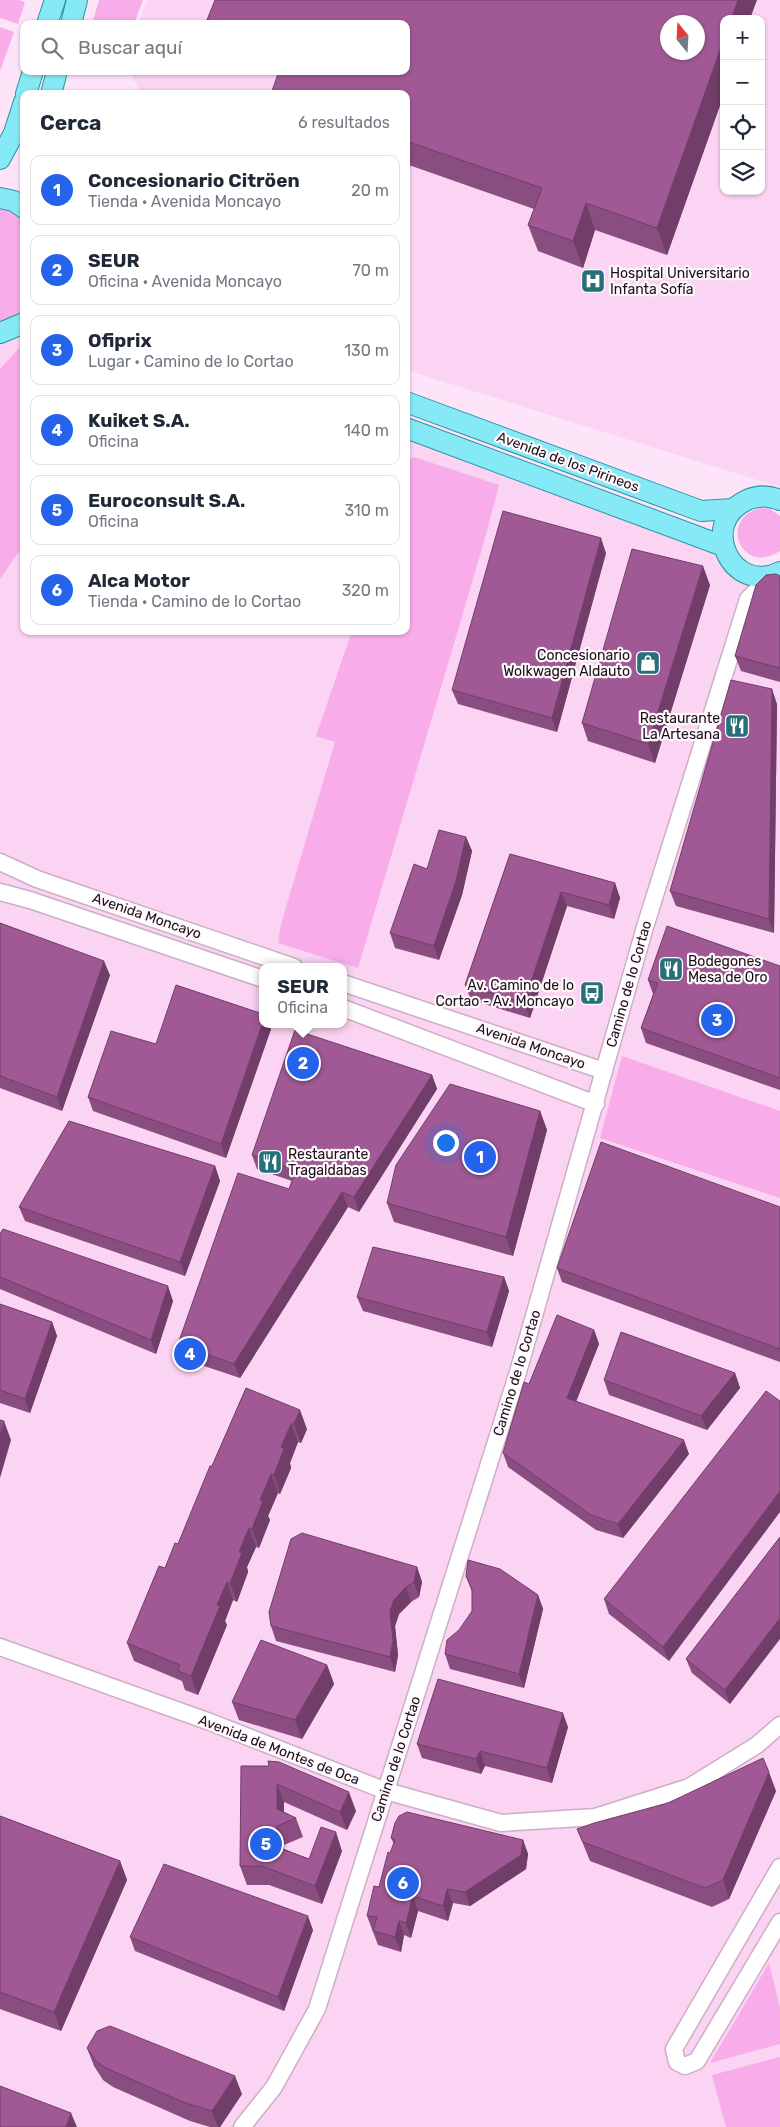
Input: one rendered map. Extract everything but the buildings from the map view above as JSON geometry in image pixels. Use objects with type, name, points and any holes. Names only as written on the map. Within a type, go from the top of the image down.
[{"type":"main road","points":[[48,20],[55,0]]},
{"type":"main road","points":[[72,20],[77,0]]},
{"type":"main road","points":[[27,90],[32,75]]},
{"type":"main road","points":[[52,90],[56,75]]},
{"type":"main road","points":[[0,160],[14,134],[20,115]]},
{"type":"main road","points":[[0,198],[14,201],[20,205]]},
{"type":"main road","name":"Avenida de los Pirineos","points":[[410,403],[701,511],[733,509]]},
{"type":"main road","name":"Avenida de los Pirineos","points":[[410,429],[723,546]]},
{"type":"main road","points":[[777,574],[756,576],[734,566],[723,546],[722,536],[724,523],[733,509],[752,498],[770,496],[780,500]]},
{"type":"street","points":[[734,566],[748,599]]},
{"type":"street","name":"Camino de lo Cortao","points":[[242,2127],[274,2087],[317,2009],[518,1372],[650,911],[748,599],[777,574]]},
{"type":"street","name":"Avenida Moncayo","points":[[0,862],[37,878],[282,963]]},
{"type":"street","name":"Avenida Moncayo","points":[[0,892],[30,900],[259,978]]},
{"type":"street","name":"Avenida Moncayo","points":[[347,984],[604,1071]]},
{"type":"street","points":[[347,1010],[596,1104]]},
{"type":"street","name":"Avenida de Montes de Oca","points":[[0,1647],[210,1722],[386,1791],[501,1823],[595,1817],[689,1787],[757,1745],[780,1725]]},
{"type":"street","points":[[780,1867],[674,2049],[677,2062],[684,2066],[697,2061],[780,1922]]},
{"type":"shaded area","points":[[0,0],[19,0],[25,2],[18,24],[0,18]]},
{"type":"shaded area","points":[[99,0],[143,0],[136,20],[93,20]]},
{"type":"shaded area","name":"Hospital Universitario Infanta Sofía","points":[[147,0],[780,0],[780,487],[410,371],[410,90],[139,90],[132,75],[410,75],[410,20],[140,20]]},
{"type":"shaded area","points":[[0,27],[14,32],[0,71]]},
{"type":"shaded area","points":[[0,206],[20,215],[20,314],[16,317],[0,322]]},
{"type":"shaded area","points":[[20,326],[20,635],[410,635],[410,429],[723,546],[734,566],[780,575],[780,2127],[0,2127],[0,341]]},
{"type":"shaded area","points":[[20,347],[20,550],[0,579],[0,369]]},
{"type":"shaded area","points":[[414,457],[499,485],[484,542],[358,968],[278,943],[281,924],[335,742],[316,736],[351,635],[410,635],[410,459]]},
{"type":"shaded area","points":[[761,508],[770,509],[780,516],[780,551],[766,557],[755,557],[746,551],[740,543],[738,533],[740,523],[748,514]]},
{"type":"shaded area","points":[[622,1056],[780,1111],[780,1198],[600,1138]]},
{"type":"shaded area","points":[[769,1963],[780,2008],[780,2044],[710,2063]]},
{"type":"shaded area","points":[[780,2057],[780,2127],[726,2127],[712,2075]]},
{"type":"place","name":"Hospital Universitario Infanta Sofía","points":[[593,281]]},
{"type":"place","name":"Concesionario Wolkwagen Aldauto","points":[[648,663]]},
{"type":"place","name":"Restaurante La Artesana","points":[[737,726]]},
{"type":"place","name":"Bodegones Mesa de Oro","points":[[671,969]]},
{"type":"place","name":"Av. Camino de lo Cortao - Av. Moncayo","points":[[592,993]]},
{"type":"place","name":"Ofiprix","points":[[717,1020]]},
{"type":"place","name":"SEUR","points":[[303,1063]]},
{"type":"place","name":"Concesionario Citröen","points":[[480,1157]]},
{"type":"place","name":"Restaurante Tragaldabas","points":[[270,1162]]},
{"type":"place","name":"Kuiket S.A.","points":[[190,1354]]},
{"type":"place","name":"Euroconsult S.A.","points":[[266,1844]]},
{"type":"place","name":"Alca Motor","points":[[403,1883]]}]
